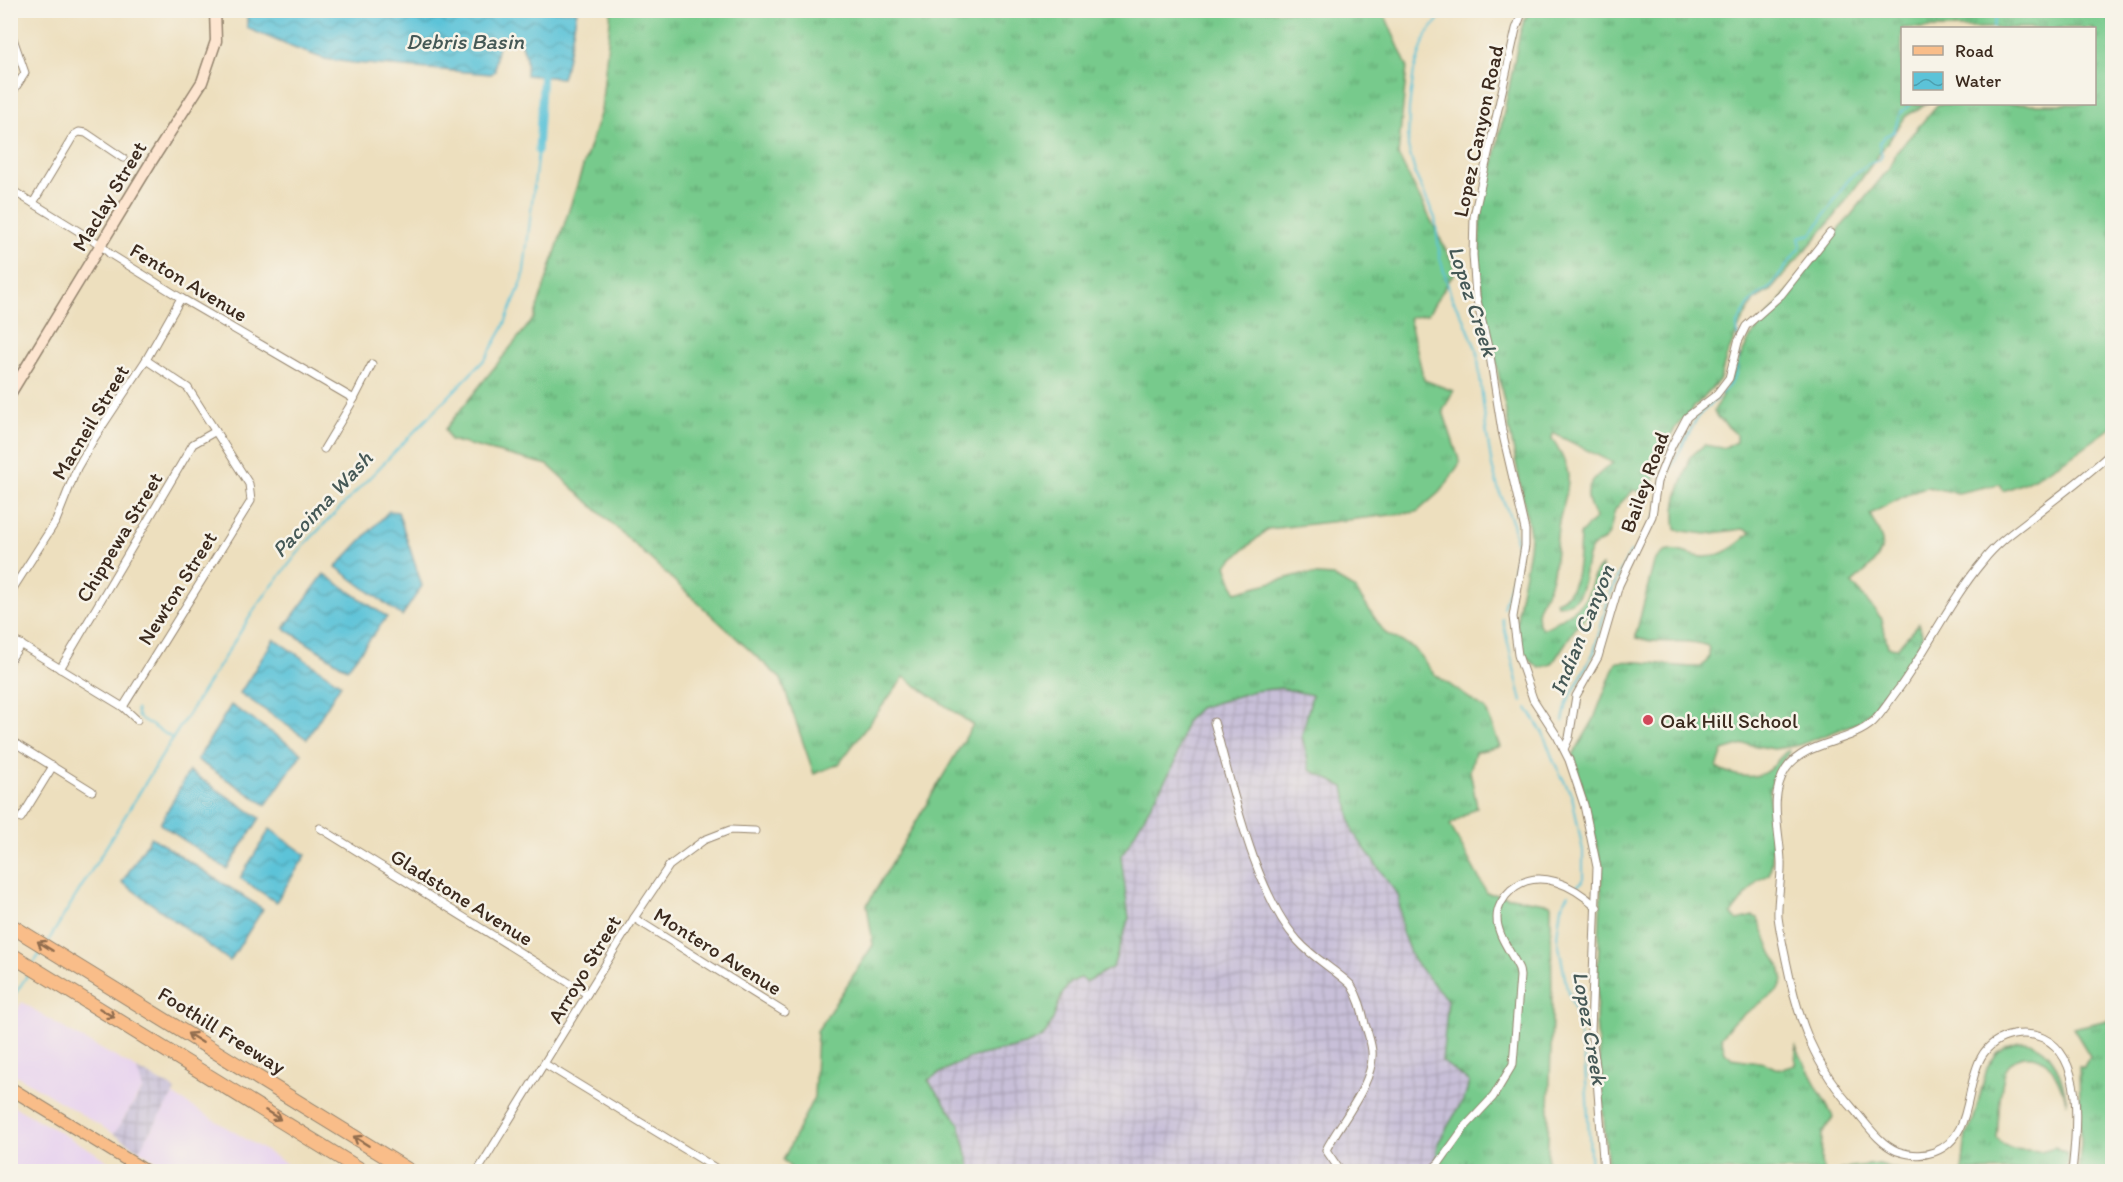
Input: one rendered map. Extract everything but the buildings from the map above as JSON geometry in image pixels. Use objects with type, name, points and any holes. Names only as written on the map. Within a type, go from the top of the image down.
[{"type":"highway","name":"Foothill Freeway","points":[[14,926],[411,1172]]},
{"type":"highway","points":[[11,954],[364,1172]]},
{"type":"main road","points":[[10,1088],[147,1172]]},
{"type":"street","name":"Maclay Street","points":[[10,394],[202,82],[216,41],[215,10]]},
{"type":"street","name":"Lopez Canyon Road","points":[[1523,10],[1516,29],[1474,216],[1473,265],[1476,296],[1490,356],[1502,431],[1526,530],[1513,617],[1514,636],[1523,675],[1533,699],[1564,749],[1584,805],[1595,849],[1598,881],[1592,1031],[1604,1172]]},
{"type":"street","points":[[10,30],[25,73],[10,96]]},
{"type":"street","points":[[33,204],[74,135],[79,132],[86,133],[123,158]]},
{"type":"street","name":"Fenton Avenue","points":[[10,189],[181,298],[354,399]]},
{"type":"street","name":"Bailey Road","points":[[1564,749],[1569,738],[1576,696],[1598,657],[1619,585],[1652,516],[1657,482],[1672,445],[1687,417],[1716,395],[1729,378],[1738,342],[1746,326],[1781,295],[1830,233]]},
{"type":"street","name":"Macneil Street","points":[[10,593],[56,521],[77,468],[146,360],[181,298]]},
{"type":"street","points":[[146,360],[188,388],[216,431]]},
{"type":"street","points":[[324,449],[372,364]]},
{"type":"street","name":"Newton Street","points":[[123,707],[251,501],[249,484],[216,431]]},
{"type":"street","name":"Chippewa Street","points":[[60,669],[193,444],[216,431]]},
{"type":"street","points":[[2072,1172],[2076,1114],[2071,1075],[2066,1059],[2059,1049],[2043,1038],[2032,1034],[2008,1036],[1994,1042],[1983,1053],[1977,1063],[1964,1121],[1959,1132],[1944,1147],[1935,1152],[1915,1155],[1896,1150],[1879,1138],[1852,1108],[1837,1089],[1812,1047],[1795,1004],[1778,915],[1781,860],[1775,801],[1780,778],[1794,759],[1803,753],[1861,730],[1874,721],[1916,664],[1965,586],[1992,551],[2112,452]]},
{"type":"street","points":[[10,638],[123,707],[137,720]]},
{"type":"street","points":[[10,660],[21,644]]},
{"type":"street","points":[[1214,722],[1262,880],[1277,909],[1297,940],[1351,986],[1357,993],[1361,1006],[1372,1052],[1371,1069],[1352,1107],[1326,1150],[1341,1172]]},
{"type":"street","points":[[10,740],[92,790]]},
{"type":"street","points":[[21,818],[53,766]]},
{"type":"street","name":"Gladstone Avenue","points":[[320,828],[587,994]]},
{"type":"street","name":"Arroyo Street","points":[[477,1172],[634,918],[669,866],[704,840],[730,830],[755,831]]},
{"type":"street","points":[[1429,1172],[1493,1097],[1513,1064],[1520,976],[1519,969],[1498,925],[1499,907],[1505,896],[1513,888],[1529,879],[1547,878],[1582,895],[1597,907]]},
{"type":"street","name":"Montero Avenue","points":[[634,918],[784,1012]]},
{"type":"street","points":[[545,1064],[722,1172]]},
{"type":"shaded area","points":[[1281,688],[1312,695],[1302,736],[1344,787],[1353,832],[1399,897],[1402,932],[1413,960],[1448,1001],[1442,1061],[1469,1082],[1465,1097],[1438,1143],[1436,1171],[969,1171],[970,1165],[928,1080],[965,1060],[1045,1035],[1066,987],[1074,980],[1081,978],[1129,918],[1121,857],[1175,763],[1186,721],[1199,708],[1254,691]]},
{"type":"shaded area","points":[[22,1002],[68,1031],[137,1069],[143,1088],[114,1134],[11,1072],[10,1022]]},
{"type":"shaded area","points":[[137,1069],[176,1090],[139,1150],[114,1134],[143,1089]]},
{"type":"shaded area","points":[[173,1095],[287,1164],[282,1171],[175,1171],[139,1150]]},
{"type":"shaded area","points":[[11,1102],[15,1107],[91,1150],[122,1171],[11,1171]]},
{"type":"green space","points":[[611,11],[1383,11],[1407,66],[1398,155],[1456,270],[1428,314],[1409,318],[1424,380],[1453,391],[1443,411],[1460,463],[1443,489],[1417,512],[1268,529],[1226,565],[1236,592],[1302,574],[1333,576],[1355,589],[1385,633],[1414,648],[1433,673],[1486,710],[1500,747],[1475,752],[1470,771],[1477,807],[1450,825],[1487,893],[1551,904],[1552,1017],[1547,1171],[1436,1171],[1438,1143],[1465,1097],[1469,1082],[1442,1061],[1448,1001],[1413,960],[1402,932],[1399,897],[1353,832],[1344,787],[1310,770],[1302,736],[1312,695],[1281,688],[1254,691],[1199,708],[1186,721],[1175,763],[1121,857],[1129,918],[1113,967],[1086,982],[1081,978],[1067,987],[1062,994],[1050,1028],[1039,1039],[965,1060],[928,1080],[959,1123],[970,1165],[969,1171],[794,1171],[783,1160],[814,1097],[817,1031],[873,945],[867,905],[973,725],[904,677],[839,764],[814,774],[781,679],[548,465],[450,440],[445,429],[534,318],[601,111]]},
{"type":"green space","points":[[1530,11],[2112,11],[2112,427],[2047,471],[2003,491],[1999,484],[1958,493],[1927,487],[1916,490],[1870,514],[1881,538],[1882,547],[1872,565],[1852,583],[1882,619],[1888,647],[1897,648],[1919,623],[1923,637],[1914,654],[1874,708],[1859,722],[1800,745],[1774,749],[1746,744],[1723,751],[1717,768],[1735,775],[1755,776],[1767,771],[1788,750],[1789,753],[1771,785],[1769,805],[1773,855],[1769,875],[1758,880],[1731,914],[1738,920],[1753,916],[1758,918],[1772,953],[1780,966],[1783,981],[1779,990],[1733,1022],[1721,1037],[1725,1052],[1732,1058],[1765,1063],[1782,1069],[1795,1065],[1796,1047],[1833,1117],[1822,1134],[1821,1163],[1825,1171],[1608,1171],[1596,1020],[1602,867],[1573,755],[1593,721],[1616,662],[1701,667],[1709,658],[1708,646],[1699,643],[1645,640],[1636,638],[1636,634],[1654,562],[1660,555],[1679,551],[1699,557],[1712,556],[1730,549],[1751,532],[1743,529],[1706,534],[1676,530],[1675,515],[1677,496],[1687,471],[1689,458],[1704,445],[1723,448],[1736,442],[1736,434],[1717,417],[1714,411],[1750,338],[1888,170],[1896,153],[1937,105],[2096,105],[2096,27],[1901,27],[1901,105],[1924,105],[1906,116],[1835,216],[1771,290],[1754,300],[1741,323],[1720,379],[1675,428],[1657,466],[1650,495],[1634,490],[1619,505],[1615,510],[1607,537],[1592,548],[1588,556],[1581,592],[1569,603],[1557,605],[1556,601],[1570,591],[1574,583],[1580,534],[1596,518],[1588,500],[1590,486],[1598,475],[1613,463],[1553,433],[1552,439],[1565,462],[1568,482],[1559,522],[1552,579],[1537,612],[1542,629],[1582,603],[1588,595],[1595,572],[1602,566],[1598,597],[1592,612],[1578,624],[1552,664],[1540,668],[1526,656],[1518,639],[1518,613],[1530,533],[1481,286],[1479,258],[1481,209],[1491,176],[1524,21]]},
{"type":"green space","points":[[2112,1019],[2112,1171],[2078,1171],[2081,1144],[2079,1066],[2083,1068],[2090,1056],[2073,1028]]},
{"type":"green space","points":[[2019,1042],[2031,1043],[2048,1054],[2059,1072],[2067,1103],[2048,1064],[2034,1056],[2015,1059],[2008,1066],[2003,1080],[1997,1138],[2002,1144],[2012,1149],[2041,1151],[2055,1147],[2068,1153],[2066,1171],[1962,1171],[1966,1134],[1973,1122],[1987,1068],[1997,1053]]},
{"type":"green space","points":[[1879,1164],[1902,1171],[1837,1171],[1851,1167]]},
{"type":"water","name":"Debris Basin","points":[[247,10],[577,11],[562,78],[526,75],[526,58],[523,48],[516,39],[510,37],[498,46],[495,71],[491,74],[325,59],[249,29]]},
{"type":"water","points":[[389,511],[398,512],[422,586],[402,616],[336,567]]},
{"type":"water","points":[[324,574],[387,617],[347,669],[284,628]]},
{"type":"water","points":[[274,639],[341,684],[307,739],[240,693]]},
{"type":"water","points":[[231,705],[302,753],[266,805],[197,760]]},
{"type":"water","points":[[189,771],[260,818],[227,869],[160,824]]},
{"type":"water","points":[[270,829],[306,855],[276,902],[240,878]]},
{"type":"water","points":[[151,837],[263,909],[230,961],[122,882]]},
{"type":"waterway","name":"Lopez Creek","points":[[1446,10],[1426,35],[1414,71],[1409,108],[1408,147],[1416,176],[1435,218],[1440,258],[1452,299],[1464,319],[1477,351],[1492,466],[1499,491],[1513,523],[1517,548],[1514,571],[1503,608]]},
{"type":"waterway","points":[[1993,27],[1996,16],[2003,13],[2003,10]]},
{"type":"waterway","name":"Pacoima Wash","points":[[538,151],[543,70]]},
{"type":"waterway","points":[[1738,338],[1737,324],[1753,299],[1771,287],[1801,246],[1799,237],[1812,234],[1848,180],[1868,164],[1879,160],[1882,156],[1879,143],[1885,136],[1894,132],[1899,115],[1909,105]]},
{"type":"waterway","name":"Pacoima Wash","points":[[47,943],[258,604],[305,544],[486,358],[503,328],[523,279],[538,151]]},
{"type":"waterway","points":[[1720,394],[1735,376],[1738,352]]},
{"type":"waterway","points":[[1647,534],[1661,507],[1662,485],[1698,416],[1717,398]]},
{"type":"waterway","name":"Indian Canyon","points":[[1563,721],[1567,703],[1594,652],[1609,597],[1631,552]]},
{"type":"waterway","name":"Lopez Creek","points":[[1502,618],[1522,702]]},
{"type":"waterway","name":"Lopez Creek","points":[[1527,708],[1543,733],[1554,762],[1572,796],[1583,851],[1583,881],[1577,886]]},
{"type":"waterway","points":[[136,709],[138,717],[172,738]]},
{"type":"waterway","name":"Lopez Creek","points":[[1569,894],[1561,907],[1557,935],[1566,984],[1576,1013],[1585,1063],[1591,1172]]},
{"type":"waterway","name":"Pacoima Wash","points":[[34,963],[42,950]]},
{"type":"waterway","name":"Pacoima Wash","points":[[10,1002],[30,971]]},
{"type":"place","name":"Oak Hill School","points":[[1648,720]]}]
